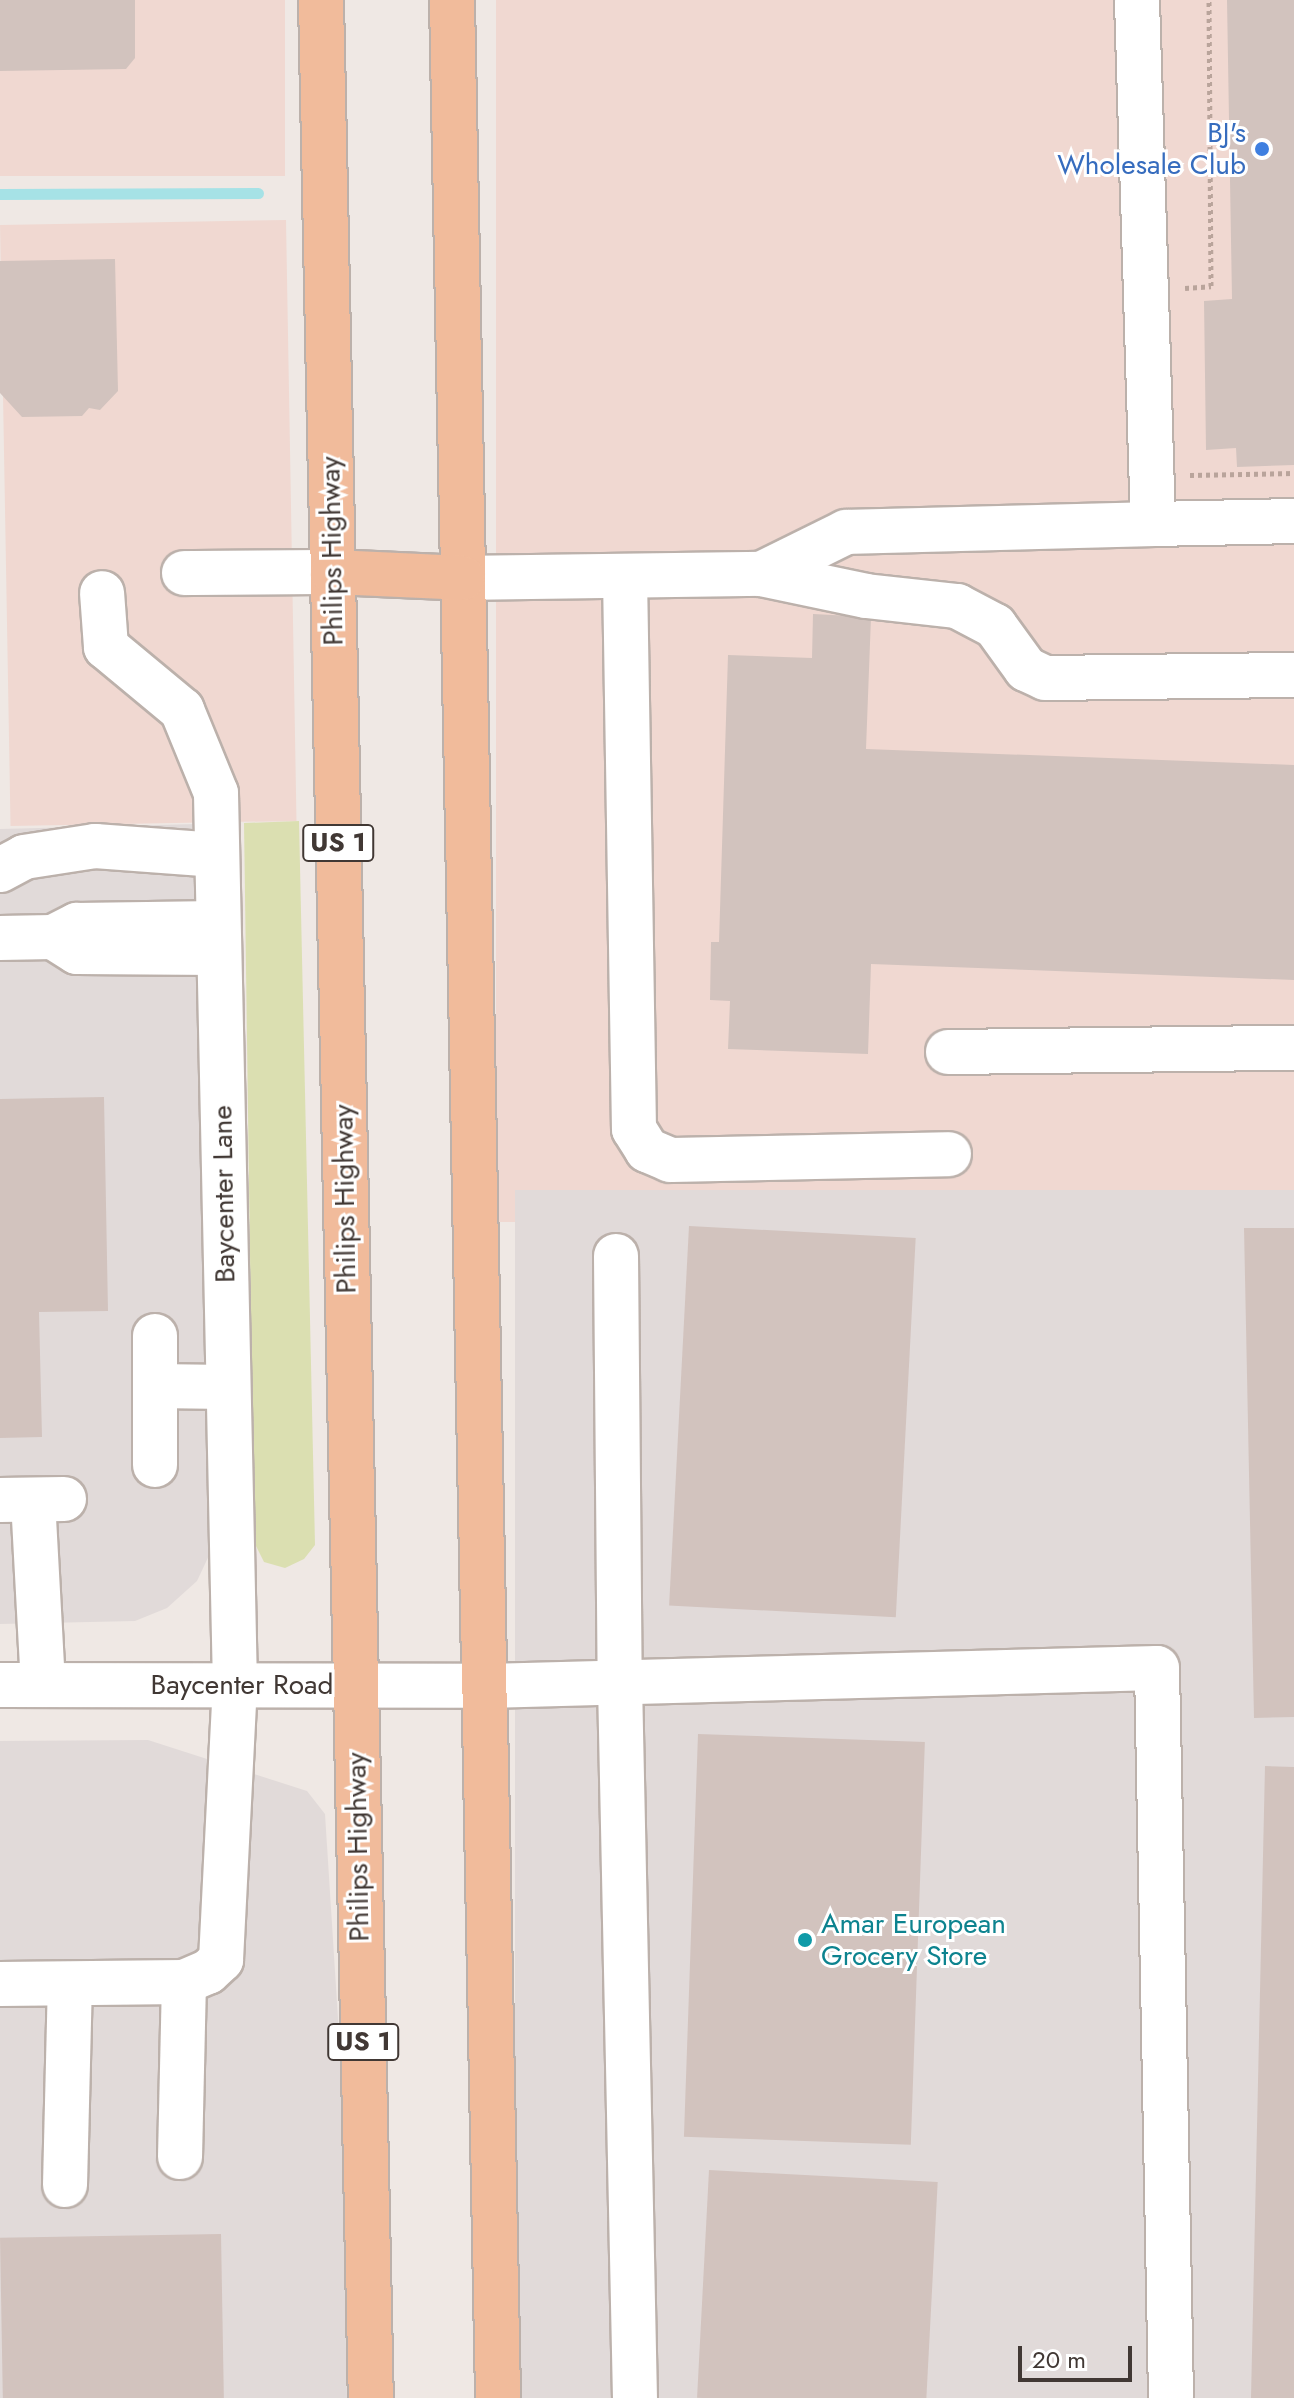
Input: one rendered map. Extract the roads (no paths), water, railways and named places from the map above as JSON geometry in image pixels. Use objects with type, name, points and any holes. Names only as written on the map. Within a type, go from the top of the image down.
[{"type":"main road","name":"Philips Highway","points":[[321,0],[371,2398]]},
{"type":"main road","points":[[452,0],[498,2398]]},
{"type":"main road","points":[[333,572],[463,578]]},
{"type":"street","points":[[1137,0],[1153,524]]},
{"type":"street","points":[[761,574],[846,532],[1294,521]]},
{"type":"street","points":[[184,573],[333,572]]},
{"type":"street","points":[[463,578],[761,574],[866,596],[957,606],[995,626],[1026,669],[1045,678],[1294,675]]},
{"type":"street","points":[[625,576],[634,1129],[647,1150],[670,1160],[949,1154]]},
{"type":"street","name":"Baycenter Lane","points":[[102,593],[106,647],[182,710],[216,793],[235,1686],[221,1960],[208,1972],[184,1982]]},
{"type":"street","points":[[0,870],[24,857],[95,846],[217,855]]},
{"type":"street","points":[[0,938],[53,937],[77,952],[218,938]]},
{"type":"street","points":[[948,1052],[1294,1048]]},
{"type":"street","points":[[616,1256],[620,1683],[635,2398]]},
{"type":"street","points":[[155,1336],[155,1465]]},
{"type":"street","points":[[155,1386],[228,1387]]},
{"type":"street","points":[[32,1500],[43,1684]]},
{"type":"street","name":"Baycenter Road","points":[[0,1685],[484,1686],[1157,1668],[1171,2398]]},
{"type":"street","points":[[0,1984],[70,1986],[184,1982],[180,2157]]},
{"type":"street","points":[[65,2185],[70,1986]]},
{"type":"waterway","points":[[0,194],[258,193]]},
{"type":"place","name":"BJ's Wholesale Club","points":[[1262,149]]},
{"type":"place","name":"Amar European Grocery Store","points":[[805,1940]]}]
